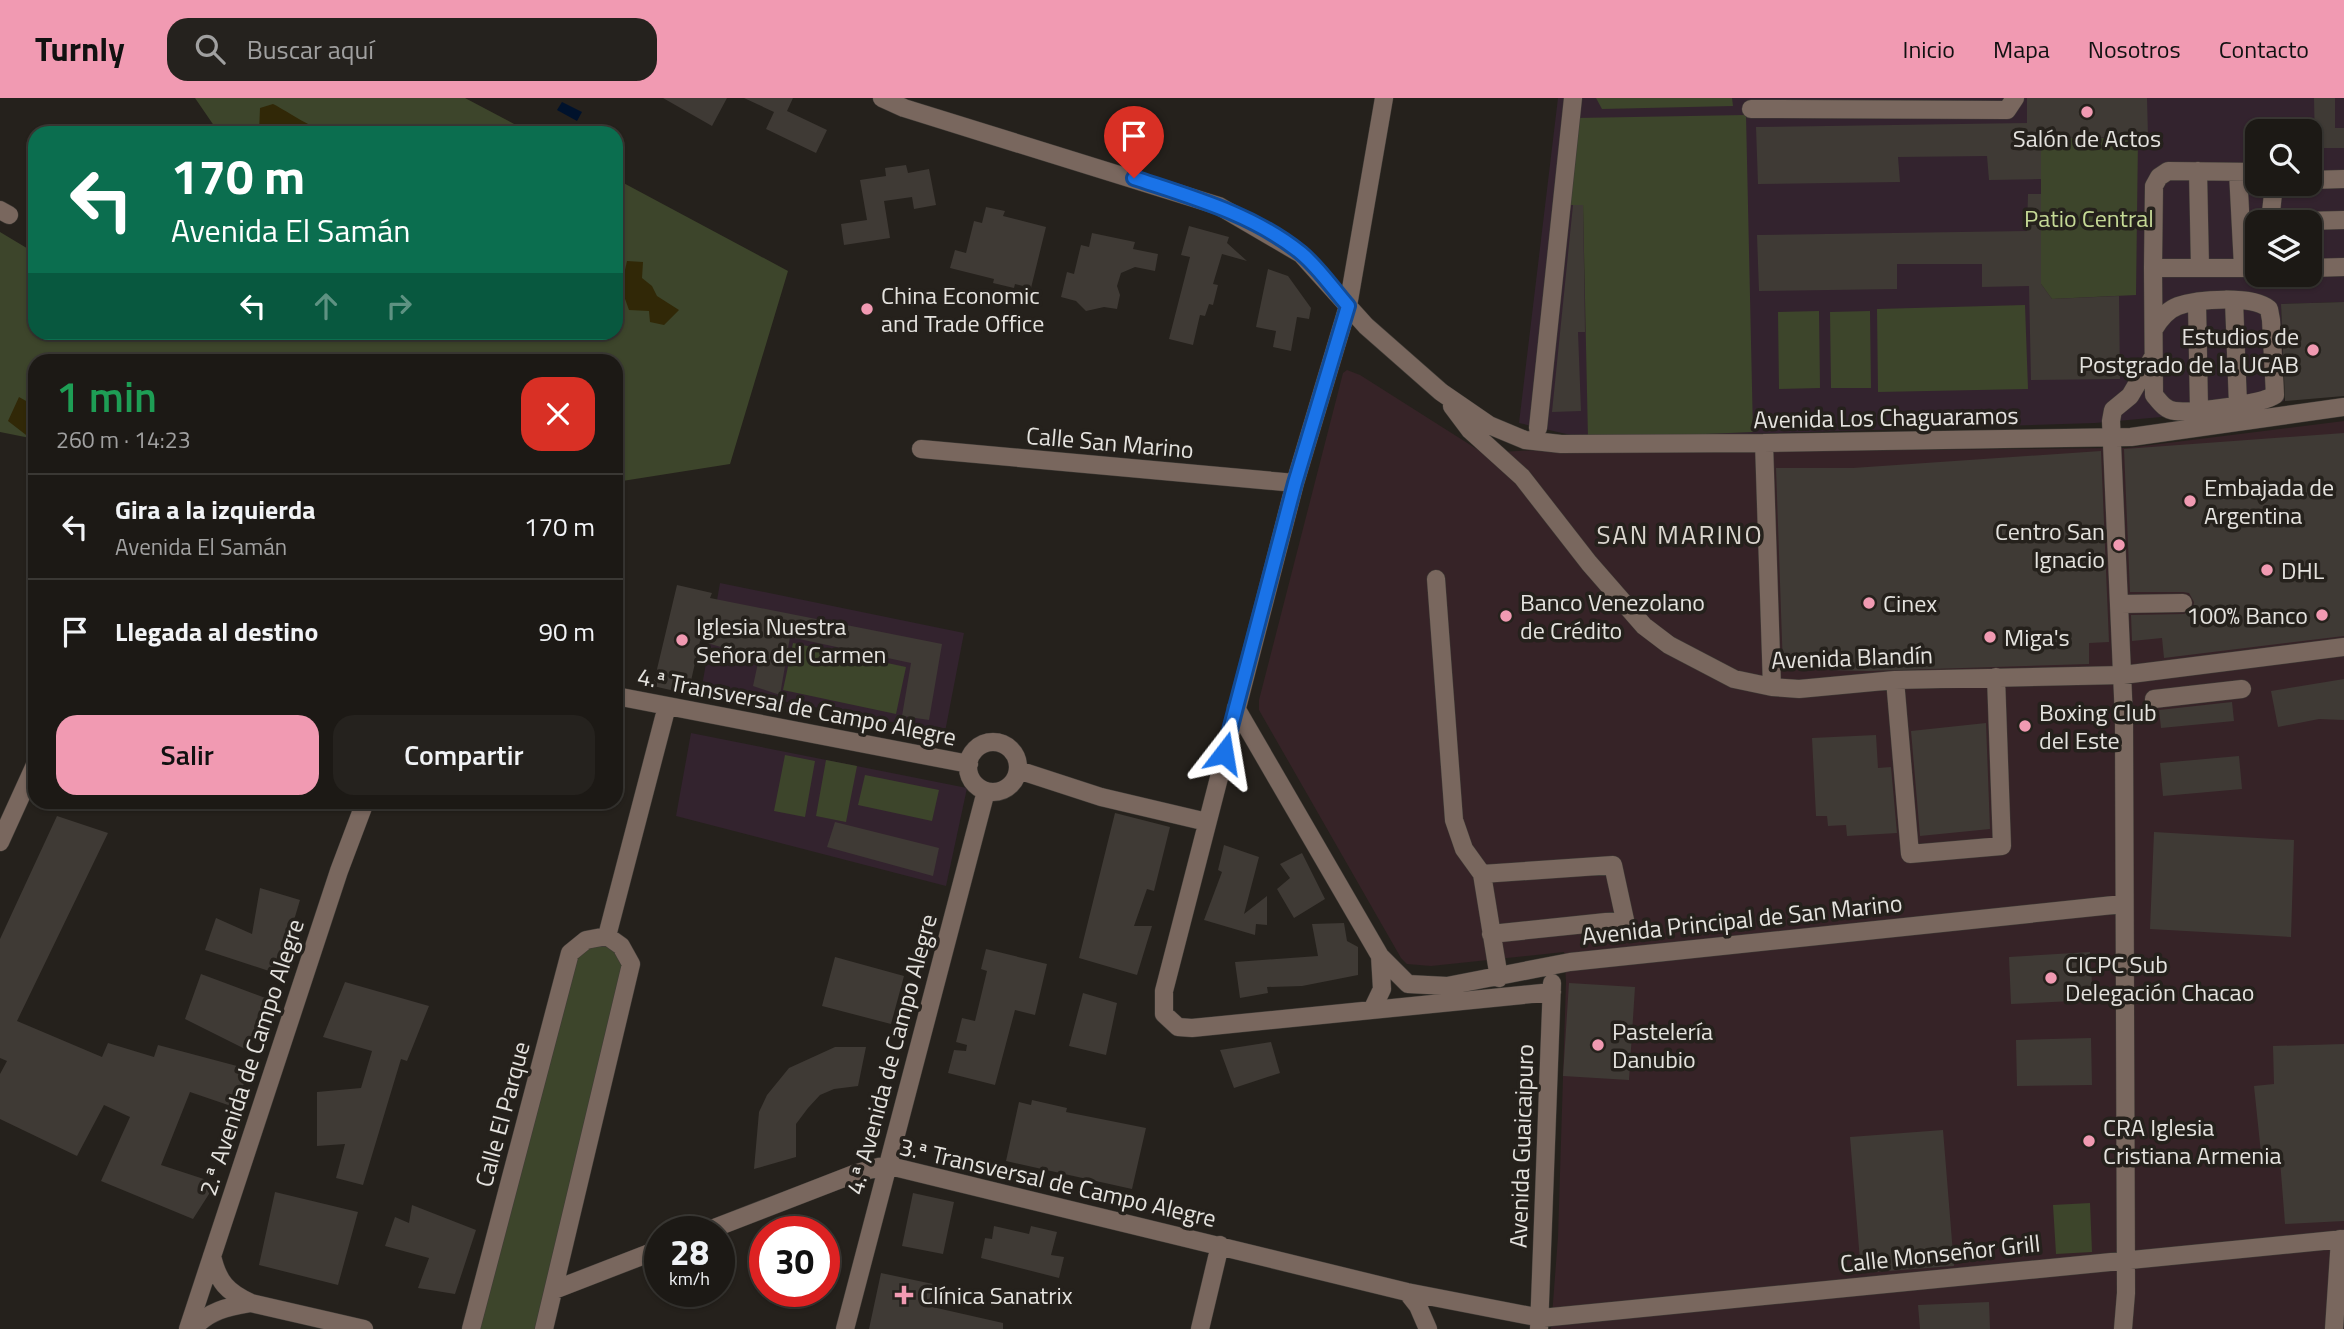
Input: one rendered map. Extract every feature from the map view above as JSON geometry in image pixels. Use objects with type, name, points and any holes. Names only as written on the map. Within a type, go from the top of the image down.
[{"type":"street","points":[[882,98],[904,108],[1219,206],[1263,229],[1301,254],[1366,326],[1441,392]]},
{"type":"street","points":[[1384,98],[1348,306],[1295,483],[1162,1006],[1168,1020],[1178,1027],[1192,1028],[1552,992]]},
{"type":"street","points":[[1522,477],[1520,463],[1531,434],[1573,98]]},
{"type":"street","points":[[1751,109],[2007,110],[2015,98]]},
{"type":"street","points":[[2154,329],[2169,311],[2197,303],[2256,300],[2269,309],[2275,395],[2266,401],[2175,411],[2163,406],[2154,395],[2153,268],[2154,186],[2159,177],[2168,171],[2245,172]]},
{"type":"street","points":[[2198,172],[2200,267]]},
{"type":"street","points":[[2238,172],[2245,227]]},
{"type":"street","points":[[2322,180],[2344,179]]},
{"type":"street","points":[[2322,221],[2344,220]]},
{"type":"street","points":[[2153,268],[2245,267]]},
{"type":"street","points":[[2322,268],[2344,267]]},
{"type":"street","points":[[2234,300],[2238,405]]},
{"type":"street","points":[[2197,303],[2199,409]]},
{"type":"street","points":[[2123,1329],[2123,675],[2112,437],[2113,410],[2130,396],[2153,358]]},
{"type":"street","name":"Avenida Los Chaguaramos","points":[[1441,392],[1489,425],[1561,444],[2112,437],[2344,407]]},
{"type":"street","name":"Avenida Blandín","points":[[1441,392],[1470,430],[1522,477],[1589,564],[1644,626],[1698,662],[1734,679],[1772,687],[1799,689],[1895,680],[2123,675],[2344,647]]},
{"type":"street","points":[[1764,443],[1772,687]]},
{"type":"street","name":"Calle San Marino","points":[[921,449],[1295,483]]},
{"type":"street","points":[[1436,579],[1454,820],[1464,849],[1482,874],[1499,978]]},
{"type":"street","points":[[2121,604],[2183,603]]},
{"type":"street","points":[[1895,680],[1910,853],[2002,846],[1996,677]]},
{"type":"street","points":[[2154,699],[2242,689]]},
{"type":"street","name":"4.ª Transversal de Campo Alegre","points":[[623,697],[969,764]]},
{"type":"street","points":[[544,1329],[631,964],[621,947],[607,936],[667,706]]},
{"type":"street","name":"Avenida Principal de San Marino","points":[[1236,708],[1380,956],[1400,979],[1417,986],[1447,986],[1552,966],[2123,904]]},
{"type":"street","name":"4.ª Transversal de Campo Alegre","points":[[986,791],[971,778],[969,764],[981,746],[996,743],[1015,755],[1018,770]]},
{"type":"street","points":[[986,791],[1007,788],[1018,770],[1101,797],[1207,822]]},
{"type":"street","points":[[0,842],[28,780]]},
{"type":"street","name":"4.ª Avenida de Campo Alegre","points":[[845,1329],[986,791]]},
{"type":"street","name":"2.ª Avenida de Campo Alegre","points":[[188,1329],[334,884],[362,809]]},
{"type":"street","points":[[1482,874],[1613,865],[1625,920],[1491,934]]},
{"type":"street","name":"Calle El Parque","points":[[471,1329],[570,953],[586,940],[607,936]]},
{"type":"street","name":"Avenida Principal de San Marino","points":[[1372,1010],[1382,989],[1380,956]]},
{"type":"street","name":"Avenida Guaicaipuro","points":[[1540,1323],[1552,966]]},
{"type":"street","name":"3.ª Transversal de Campo Alegre","points":[[735,1220],[854,1174],[887,1166],[1540,1323]]},
{"type":"street","points":[[2334,1329],[2342,1239]]},
{"type":"street","name":"Calle Monseñor Grill","points":[[1540,1323],[2125,1259],[2342,1239]]},
{"type":"street","points":[[1200,1329],[1220,1245]]},
{"type":"street","points":[[554,1290],[644,1255]]},
{"type":"street","points":[[212,1256],[216,1272],[227,1291],[251,1303],[364,1329]]},
{"type":"street","points":[[1407,1292],[1419,1306],[1428,1329]]},
{"type":"street","points":[[193,1329],[205,1317],[221,1308],[251,1303]]},
{"type":"shaded area","points":[[1558,98],[2344,98],[2344,302],[2281,304],[2284,401],[2261,404],[2261,408],[2095,423],[1588,439],[1519,423]]},
{"type":"shaded area","points":[[1347,370],[1360,375],[1483,453],[1537,450],[1577,453],[2127,448],[2344,421],[2344,1329],[1551,1329],[1558,1237],[1566,981],[1564,952],[1431,966],[1407,964],[1401,958],[1259,710],[1259,700],[1343,373]]},
{"type":"shaded area","points":[[720,583],[964,633],[945,732],[702,686]]},
{"type":"shaded area","points":[[691,733],[967,788],[946,886],[676,816]]},
{"type":"green space","points":[[195,98],[465,98],[518,126],[214,126]]},
{"type":"green space","points":[[1596,98],[1732,98],[1733,106],[1602,109]]},
{"type":"green space","points":[[1746,115],[1753,432],[1588,439],[1583,205],[1566,205],[1576,118]]},
{"type":"green space","name":"Patio Central","points":[[2041,138],[2138,138],[2136,295],[2052,299],[2041,284]]},
{"type":"green space","points":[[623,183],[788,271],[730,464],[623,481],[623,354],[28,354],[28,438],[0,432],[0,232],[28,249],[28,340],[623,340]]},
{"type":"green space","points":[[2025,305],[2028,389],[1878,392],[1877,309]]},
{"type":"green space","points":[[1819,311],[1820,388],[1779,389],[1778,312]]},
{"type":"green space","points":[[1870,311],[1871,388],[1831,388],[1830,312]]},
{"type":"green space","points":[[793,643],[906,667],[896,714],[783,690]]},
{"type":"green space","points":[[785,755],[815,761],[805,817],[774,811]]},
{"type":"green space","points":[[826,760],[857,766],[846,822],[816,816]]},
{"type":"green space","points":[[865,775],[939,790],[932,821],[858,805]]},
{"type":"green space","points":[[596,936],[627,954],[544,1329],[471,1329],[570,953]]},
{"type":"green space","points":[[2090,1203],[2092,1252],[2056,1254],[2053,1205]]},
{"type":"sand","points":[[273,104],[312,126],[259,126],[260,108]]},
{"type":"sand","points":[[627,261],[643,262],[642,278],[652,286],[657,296],[679,310],[664,325],[650,322],[649,311],[629,310],[623,296]]},
{"type":"sand","points":[[19,397],[28,402],[28,436],[8,421]]},
{"type":"water","points":[[562,102],[582,112],[577,121],[557,110]]},
{"type":"building","points":[[663,98],[727,98],[712,126]]},
{"type":"building","points":[[744,98],[793,98],[787,111],[827,130],[816,153],[766,129],[774,112]]},
{"type":"building","points":[[2027,98],[2147,98],[2148,137],[2041,138],[2041,179],[1989,180],[1987,156],[1898,157],[1900,182],[1758,184],[1756,127],[2027,123]]},
{"type":"building","points":[[2314,98],[2335,98],[2335,128],[2344,128],[2344,148],[2322,148],[2322,119],[2314,119]]},
{"type":"building","points":[[906,165],[908,173],[929,169],[936,205],[914,209],[912,197],[884,201],[890,238],[844,245],[841,224],[867,220],[860,180],[886,176],[885,168]]},
{"type":"building","points":[[2028,194],[2041,194],[2041,284],[2052,299],[2119,296],[2120,379],[2031,380],[2029,286],[1982,287],[1982,264],[1897,264],[1897,289],[1759,291],[1757,235],[2027,231]]},
{"type":"building","points":[[1573,205],[1583,205],[1585,332],[1578,332],[1581,411],[1552,412]]},
{"type":"building","points":[[986,207],[1005,211],[1003,216],[1046,227],[1031,288],[1015,284],[1014,288],[993,283],[994,279],[950,268],[955,250],[966,253],[974,221],[982,223]]},
{"type":"building","points":[[1189,226],[1229,237],[1227,243],[1247,261],[1222,254],[1213,284],[1218,285],[1213,305],[1209,304],[1205,316],[1200,315],[1193,345],[1169,339],[1190,257],[1181,255]]},
{"type":"building","points":[[1092,233],[1135,242],[1133,249],[1158,254],[1155,271],[1135,267],[1121,273],[1117,286],[1120,295],[1117,309],[1104,307],[1086,311],[1076,301],[1061,297],[1067,272],[1074,274],[1081,245],[1089,247]]},
{"type":"building","points":[[1268,269],[1288,276],[1311,308],[1309,319],[1297,317],[1291,351],[1273,347],[1276,331],[1256,327]]},
{"type":"building","name":"Estudios de Postgrado de la UCAB","points":[[2344,302],[2344,396],[2285,401],[2281,304]]},
{"type":"building","points":[[2344,433],[2344,636],[2164,658],[2162,638],[2132,641],[2131,615],[2184,614],[2193,609],[2194,602],[2189,593],[2183,592],[2130,592],[2124,449]]},
{"type":"building","points":[[2101,451],[2109,642],[2089,643],[2089,664],[1868,671],[1783,669],[1776,468],[1853,468]]},
{"type":"building","points":[[677,585],[712,593],[710,598],[942,644],[929,720],[902,716],[911,663],[790,637],[780,695],[753,686],[759,658],[700,641],[688,694],[653,686]]},
{"type":"building","points":[[2344,679],[2344,720],[2319,719],[2278,727],[2271,691]]},
{"type":"building","points":[[2232,702],[2234,721],[2161,728],[2159,710]]},
{"type":"building","points":[[1986,723],[1990,829],[1920,836],[1911,731]]},
{"type":"building","points":[[1876,735],[1878,768],[1891,767],[1897,833],[1847,836],[1846,825],[1828,826],[1827,816],[1816,816],[1812,738]]},
{"type":"building","points":[[2239,756],[2242,789],[2163,796],[2160,763]]},
{"type":"building","points":[[1115,813],[1170,827],[1154,891],[1147,889],[1134,926],[1152,926],[1137,975],[1079,958]]},
{"type":"building","points":[[57,816],[108,833],[17,1021],[102,1057],[108,1043],[154,1057],[158,1045],[252,1070],[231,1106],[190,1092],[161,1165],[216,1183],[193,1219],[101,1181],[130,1117],[104,1105],[77,1156],[0,1119],[0,1074],[7,1061],[0,1058],[0,939]]},
{"type":"building","points":[[835,822],[939,848],[933,876],[827,847]]},
{"type":"building","points":[[2154,832],[2294,840],[2291,937],[2150,929]]},
{"type":"building","points":[[1224,845],[1259,857],[1244,914],[1267,896],[1267,925],[1256,924],[1255,935],[1204,920],[1222,872],[1218,870]]},
{"type":"building","points":[[1302,853],[1325,899],[1294,918],[1277,889],[1290,878],[1280,864]]},
{"type":"building","points":[[260,888],[300,900],[278,974],[205,950],[216,918],[252,934]]},
{"type":"building","points":[[1344,923],[1347,941],[1358,947],[1358,975],[1302,986],[1267,987],[1268,993],[1240,998],[1235,962],[1318,956],[1312,924]]},
{"type":"building","points":[[986,949],[1047,964],[1035,1015],[1015,1010],[995,1085],[948,1073],[954,1050],[966,1051],[967,1045],[956,1042],[962,1018],[975,1021],[987,971],[981,969]]},
{"type":"building","name":"CICPC Sub Delegación Chacao","points":[[2090,952],[2093,1000],[2011,1004],[2009,957]]},
{"type":"building","points":[[835,957],[904,976],[891,1024],[822,1006]]},
{"type":"building","points":[[201,974],[271,1000],[249,1051],[185,1019]]},
{"type":"building","points":[[345,982],[429,1006],[407,1061],[401,1059],[363,1185],[336,1178],[345,1144],[317,1146],[317,1092],[361,1088],[372,1051],[323,1037]]},
{"type":"building","name":"Pastelería Danubio","points":[[1569,983],[1635,987],[1629,1080],[1563,1076]]},
{"type":"building","points":[[1083,993],[1117,1003],[1106,1055],[1069,1046]]},
{"type":"building","points":[[2091,1038],[2092,1085],[2017,1086],[2016,1040]]},
{"type":"building","points":[[1271,1042],[1280,1073],[1234,1088],[1220,1050]]},
{"type":"building","points":[[2344,1044],[2344,1221],[2285,1224],[2280,1160],[2262,1163],[2254,1086],[2274,1084],[2273,1046]]},
{"type":"building","points":[[835,1047],[866,1047],[858,1086],[834,1089],[820,1095],[808,1108],[796,1124],[796,1157],[754,1169],[759,1112],[767,1095],[789,1068]]},
{"type":"building","points":[[1032,1100],[1067,1108],[1066,1112],[1146,1128],[1132,1189],[1006,1161],[1019,1102],[1031,1105]]},
{"type":"building","points":[[1943,1130],[1954,1266],[1861,1273],[1850,1137]]},
{"type":"building","points":[[275,1192],[358,1212],[338,1285],[259,1265]]},
{"type":"building","points":[[913,1193],[954,1202],[943,1254],[902,1246]]},
{"type":"building","points":[[412,1205],[476,1230],[455,1294],[418,1288],[429,1258],[385,1246],[395,1217],[409,1223]]},
{"type":"building","points":[[994,1226],[1029,1234],[1031,1226],[1057,1232],[1051,1255],[1064,1257],[1059,1278],[981,1258],[985,1238],[992,1239]]},
{"type":"building","name":"Clínica Sanatrix","points":[[881,1273],[933,1284],[928,1306],[1003,1323],[1003,1329],[869,1329]]},
{"type":"building","points":[[1989,1302],[1990,1329],[1920,1329],[1918,1305]]},
{"type":"place","name":"Salón de Actos","points":[[2087,112]]},
{"type":"place","name":"China Economic and Trade Office","points":[[867,309]]},
{"type":"place","name":"Estudios de Postgrado de la UCAB","points":[[2313,350]]},
{"type":"place","name":"Embajada de Argentina","points":[[2190,501]]},
{"type":"place","name":"Centro San Ignacio","points":[[2119,545]]},
{"type":"place","name":"DHL","points":[[2267,570]]},
{"type":"place","name":"Cinex","points":[[1869,603]]},
{"type":"place","name":"100% Banco","points":[[2322,615]]},
{"type":"place","name":"Banco Venezolano de Crédito","points":[[1506,616]]},
{"type":"place","name":"Miga's","points":[[1990,637]]},
{"type":"place","name":"Iglesia Nuestra Señora del Carmen","points":[[682,640]]},
{"type":"place","name":"Boxing Club del Este","points":[[2025,726]]},
{"type":"place","name":"CICPC Sub Delegación Chacao","points":[[2051,978]]},
{"type":"place","name":"Pastelería Danubio","points":[[1598,1045]]},
{"type":"place","name":"CRA Iglesia Cristiana Armenia","points":[[2089,1141]]},
{"type":"place","name":"Clínica Sanatrix","points":[[904,1295]]},
{"type":"district","name":"SAN MARINO","points":[[1680,534]]},
{"type":"route","points":[[1134,178],[1219,206],[1263,229],[1301,254],[1348,306],[1295,483],[1224,753]]}]
